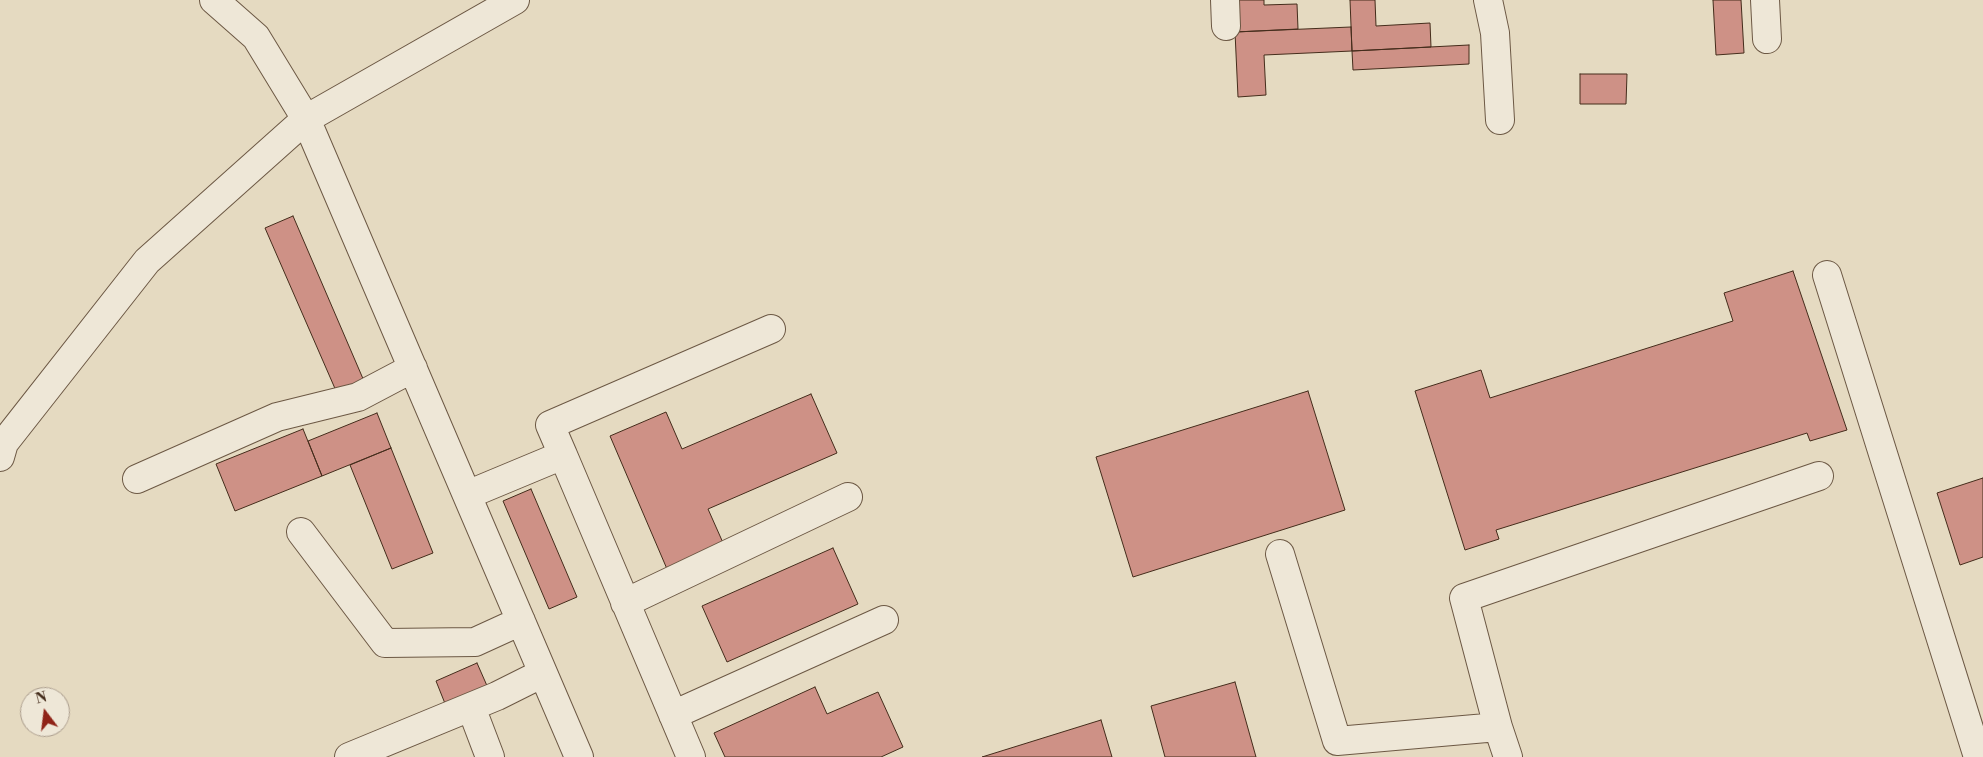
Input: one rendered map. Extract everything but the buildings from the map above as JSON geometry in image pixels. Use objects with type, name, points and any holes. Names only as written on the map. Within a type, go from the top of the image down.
[{"type":"street","points":[[214,0],[256,37],[306,119],[579,757]]},
{"type":"street","points":[[0,457],[4,443],[147,261],[306,119],[515,0]]},
{"type":"street","points":[[1488,0],[1495,33],[1500,120]]},
{"type":"street","points":[[1765,0],[1767,39]]},
{"type":"street","points":[[1827,275],[1978,757]]},
{"type":"street","points":[[690,757],[550,425],[771,329]]},
{"type":"street","points":[[137,479],[277,417],[358,397],[413,368]]},
{"type":"street","points":[[467,495],[563,455]]},
{"type":"street","points":[[1508,757],[1498,727],[1464,598],[1819,476]]},
{"type":"street","points":[[625,602],[848,497]]},
{"type":"street","points":[[301,532],[385,642],[475,642],[521,621]]},
{"type":"street","points":[[1280,554],[1336,741],[1498,727]]},
{"type":"street","points":[[673,714],[884,620]]},
{"type":"street","points":[[349,757],[498,696],[543,673]]},
{"type":"street","points":[[471,707],[490,757]]}]
